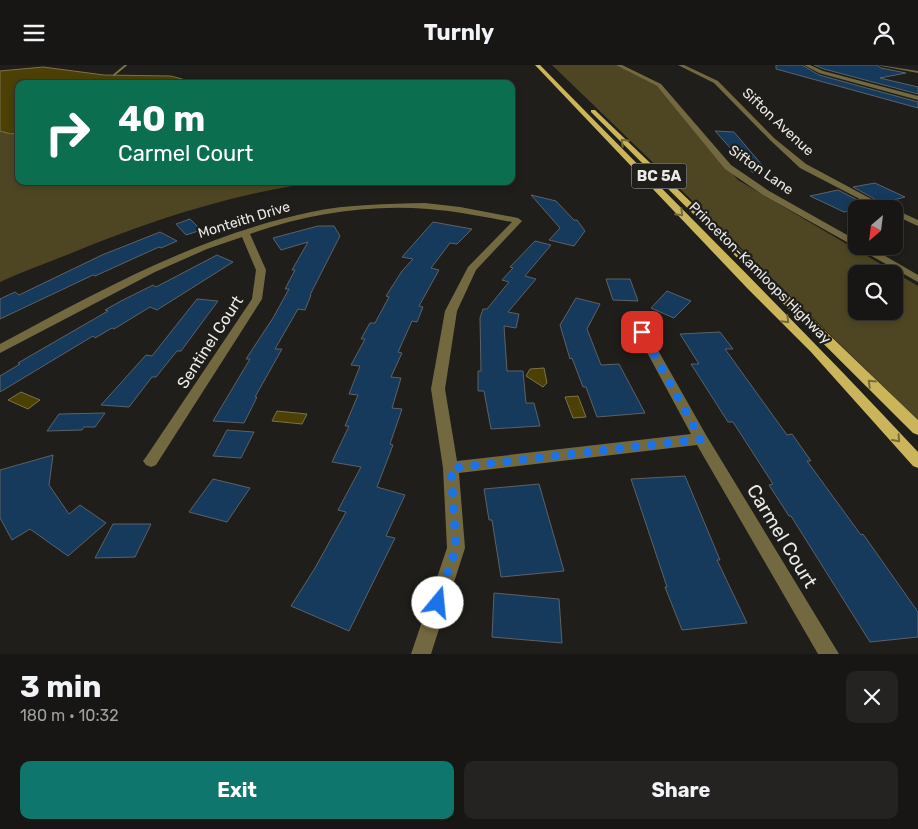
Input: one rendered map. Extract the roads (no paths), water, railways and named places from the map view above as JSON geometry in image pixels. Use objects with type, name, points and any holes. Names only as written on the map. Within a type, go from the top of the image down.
[{"type":"main road","name":"Princeton-Kamloops Highway","points":[[537,65],[814,349],[918,461]]},
{"type":"main road","name":"Princeton-Kamloops Highway","points":[[546,65],[918,429]]},
{"type":"street","name":"Sifton Lane","points":[[618,65],[659,85],[728,167],[766,193],[848,239]]},
{"type":"street","name":"Sifton Avenue","points":[[680,65],[716,82],[772,139],[803,166],[866,200]]},
{"type":"street","points":[[806,65],[822,72],[918,99]]},
{"type":"street","points":[[881,65],[918,72]]},
{"type":"street","name":"Monteith Drive","points":[[0,349],[106,290],[196,249],[291,219],[333,211],[379,206],[423,206],[465,210],[518,221],[472,269],[451,311],[438,389],[451,468]]},
{"type":"street","points":[[903,216],[918,223]]},
{"type":"street","name":"Sentinel Court","points":[[151,461],[257,299],[261,270],[244,233]]},
{"type":"street","points":[[877,255],[918,279]]},
{"type":"street","name":"Carmel Court","points":[[642,332],[701,439],[829,654]]},
{"type":"street","points":[[420,654],[456,547],[451,468],[701,439]]},
{"type":"waterway","points":[[114,75],[126,65]]}]
